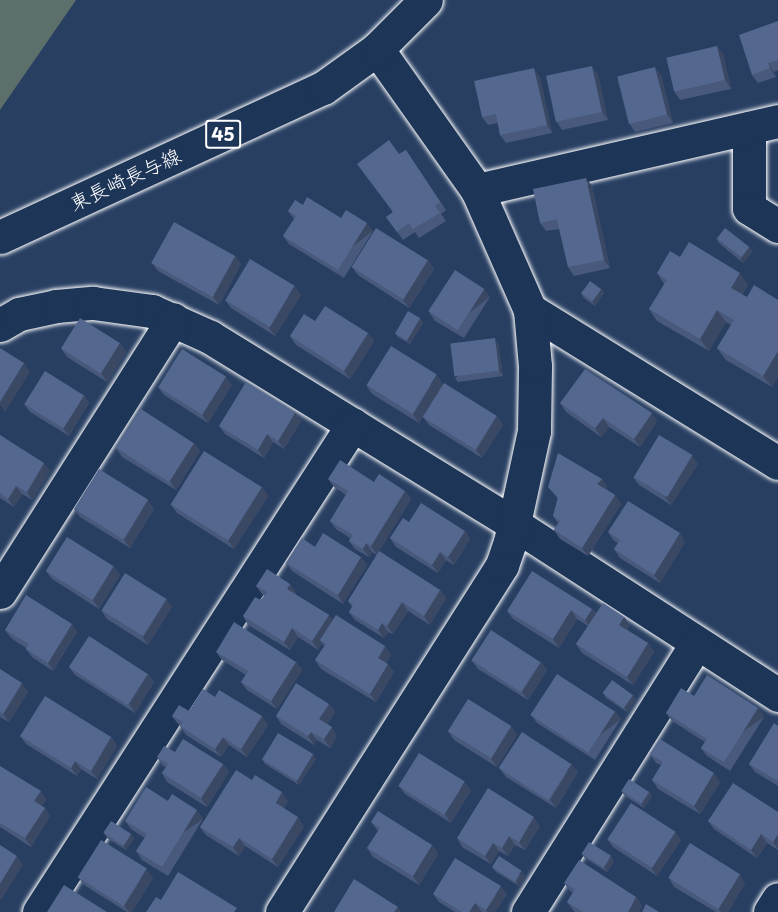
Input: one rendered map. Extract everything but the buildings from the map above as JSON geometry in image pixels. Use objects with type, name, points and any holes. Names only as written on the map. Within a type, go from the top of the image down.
[{"type":"street","name":"東長崎長与線","points":[[0,237],[323,88],[377,49],[426,0]]},
{"type":"street","points":[[282,912],[502,565],[514,524],[534,431],[535,366],[530,310],[477,190],[377,49]]},
{"type":"street","points":[[477,190],[763,124],[749,208],[778,226]]},
{"type":"street","points":[[0,325],[19,314],[56,306],[93,303],[152,311],[173,319],[243,355],[514,524],[778,695]]},
{"type":"street","points":[[530,310],[778,463]]},
{"type":"street","points":[[0,592],[173,319]]},
{"type":"street","points":[[39,912],[353,424]]},
{"type":"street","points":[[528,912],[696,644]]},
{"type":"street","points":[[770,912],[778,899]]},
{"type":"shaded area","points":[[0,0],[76,0],[0,110]]}]
